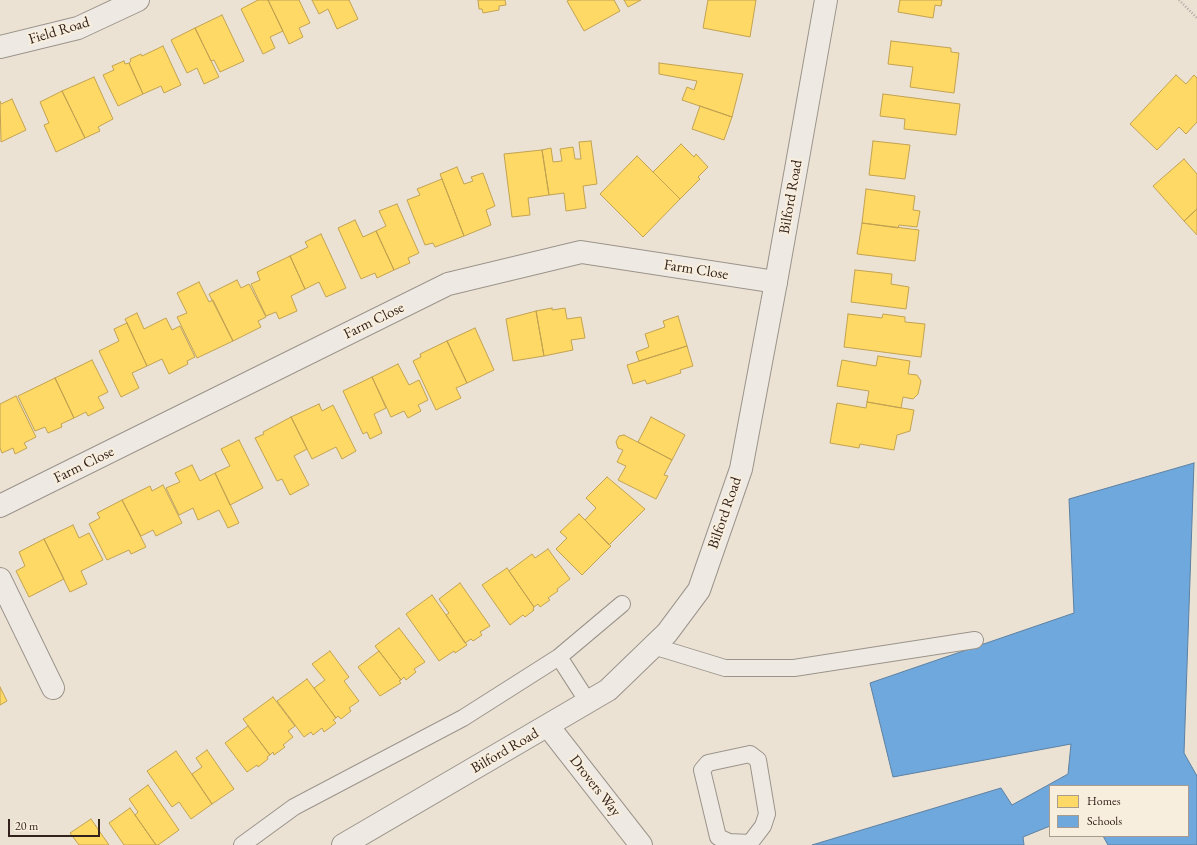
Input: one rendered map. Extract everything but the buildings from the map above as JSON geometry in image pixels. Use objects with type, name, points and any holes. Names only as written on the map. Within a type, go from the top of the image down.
[{"type":"street","name":"Field Road","points":[[0,47],[78,28],[138,0]]},
{"type":"street","name":"Bilford Road","points":[[343,845],[608,690],[667,633],[698,590],[741,469],[826,0]]},
{"type":"street","name":"Farm Close","points":[[0,506],[448,284],[581,252],[776,282]]},
{"type":"street","points":[[0,579],[53,688]]},
{"type":"street","name":"Drovers Way","points":[[548,726],[641,845]]},
{"type":"lane","points":[[242,845],[294,807],[463,718],[559,657],[622,604]]},
{"type":"lane","points":[[654,646],[726,668],[794,668],[975,640]]},
{"type":"lane","points":[[559,657],[588,702]]},
{"type":"lane","points":[[750,754],[758,760],[767,814],[763,826],[750,844],[729,842],[718,837],[702,770],[708,763],[750,754]]},
{"type":"path","points":[[1179,0],[1197,18]]}]
